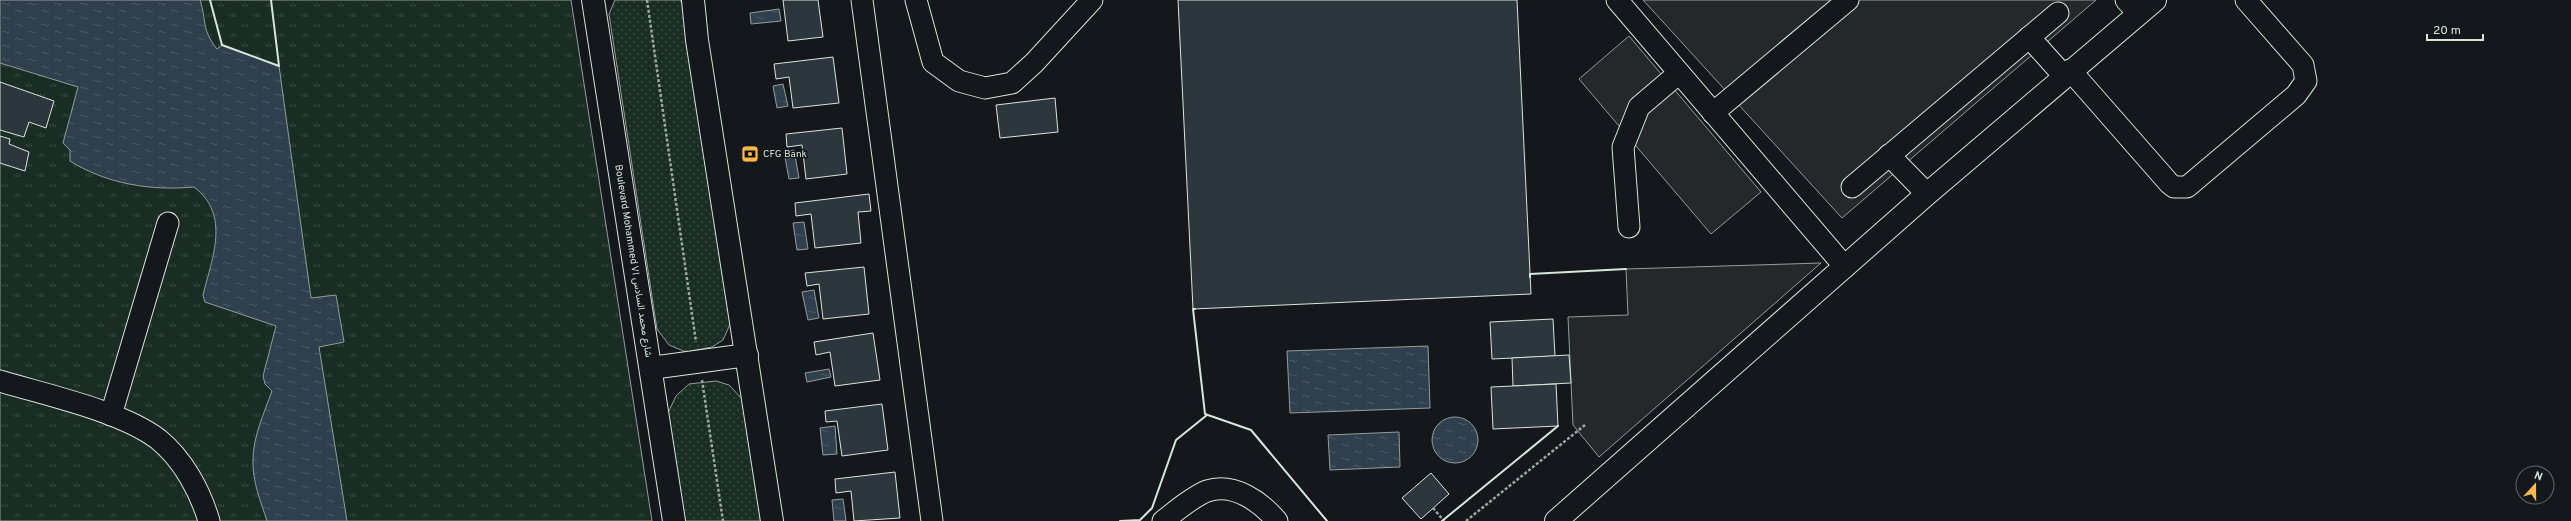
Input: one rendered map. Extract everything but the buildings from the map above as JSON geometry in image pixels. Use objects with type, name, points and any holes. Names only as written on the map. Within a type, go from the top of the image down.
[{"type":"main road","name":"Boulevard Mohammed VI شارع محمد السادس","points":[[593,0],[674,521]]},
{"type":"main road","points":[[693,0],[697,40],[772,521]]},
{"type":"main road","points":[[1556,521],[1926,194],[2067,73],[2145,3]]},
{"type":"main road","points":[[651,368],[747,355]]},
{"type":"street","points":[[862,0],[932,521]]},
{"type":"street","points":[[916,0],[933,62],[959,81],[985,88],[1012,84],[1034,63],[1092,0]]},
{"type":"street","points":[[1617,0],[1845,267]]},
{"type":"street","points":[[1713,112],[1848,0]]},
{"type":"street","points":[[2029,37],[2067,73],[2169,183],[2174,187],[2187,187],[2296,95],[2306,81],[2303,65],[2246,0]]},
{"type":"street","points":[[1852,187],[2058,13]]},
{"type":"street","points":[[1630,226],[1623,147],[1639,107],[1679,72]]},
{"type":"street","points":[[1889,155],[1926,194]]},
{"type":"street","points":[[111,415],[168,223]]},
{"type":"street","points":[[0,381],[111,415],[138,426],[159,440],[181,463],[197,488],[209,521]]},
{"type":"street","points":[[1163,521],[1207,491],[1230,490],[1246,495],[1264,506],[1277,521]]},
{"type":"path","points":[[646,0],[723,521]]},
{"type":"path","points":[[1466,521],[1585,425]]},
{"type":"path","points":[[1433,508],[1444,521]]},
{"type":"green space","points":[[0,0],[571,0],[652,521],[0,521]]},
{"type":"green space","points":[[615,0],[680,0],[683,5],[732,320],[723,340],[712,347],[686,352],[669,345],[657,329],[609,14]]},
{"type":"green space","points":[[716,381],[729,385],[743,400],[761,521],[685,521],[668,413],[676,396],[689,384]]},
{"type":"shaded area","points":[[1643,0],[2096,0],[1842,218]]},
{"type":"shaded area","points":[[1629,36],[1761,192],[1711,234],[1579,79]]},
{"type":"shaded area","points":[[1821,263],[1599,457],[1573,425],[1568,317],[1628,315],[1626,269]]},
{"type":"water","points":[[0,0],[200,0],[206,30],[217,49],[222,45],[279,66],[311,298],[336,295],[344,342],[319,347],[347,521],[267,521],[255,484],[253,451],[262,416],[272,391],[265,384],[263,376],[276,326],[205,302],[203,295],[214,252],[216,238],[215,224],[212,210],[205,198],[194,187],[162,188],[130,184],[99,175],[70,161],[70,150],[63,143],[78,87],[0,63]]},
{"type":"water","points":[[779,9],[781,21],[751,24],[750,13]]},
{"type":"water","points":[[783,84],[788,106],[777,108],[773,86]]},
{"type":"water","points":[[794,150],[799,178],[789,179],[784,152]]},
{"type":"water","points":[[804,222],[808,249],[797,250],[793,223]]},
{"type":"water","points":[[814,290],[819,318],[808,320],[802,292]]},
{"type":"water","points":[[1428,346],[1430,408],[1290,413],[1287,351]]},
{"type":"water","points":[[829,369],[831,377],[807,382],[805,373]]},
{"type":"water","points":[[1455,417],[1468,421],[1474,427],[1478,440],[1474,453],[1468,459],[1455,463],[1442,459],[1436,453],[1432,440],[1436,427],[1442,421]]},
{"type":"water","points":[[835,426],[837,454],[823,455],[820,428]]},
{"type":"water","points":[[1399,432],[1400,467],[1330,470],[1328,435]]},
{"type":"water","points":[[843,499],[846,521],[834,521],[832,500]]},
{"type":"wall","points":[[210,0],[222,45],[279,66],[271,0]]},
{"type":"wall","points":[[1530,277],[1530,274],[1626,269]]},
{"type":"wall","points":[[1195,309],[1193,309],[1205,414],[1251,430],[1327,521]]},
{"type":"wall","points":[[1120,521],[1140,520],[1152,508],[1176,440],[1207,415]]},
{"type":"wall","points":[[1442,521],[1558,426]]},
{"type":"place","name":"CFG Bank","points":[[750,154]]}]
